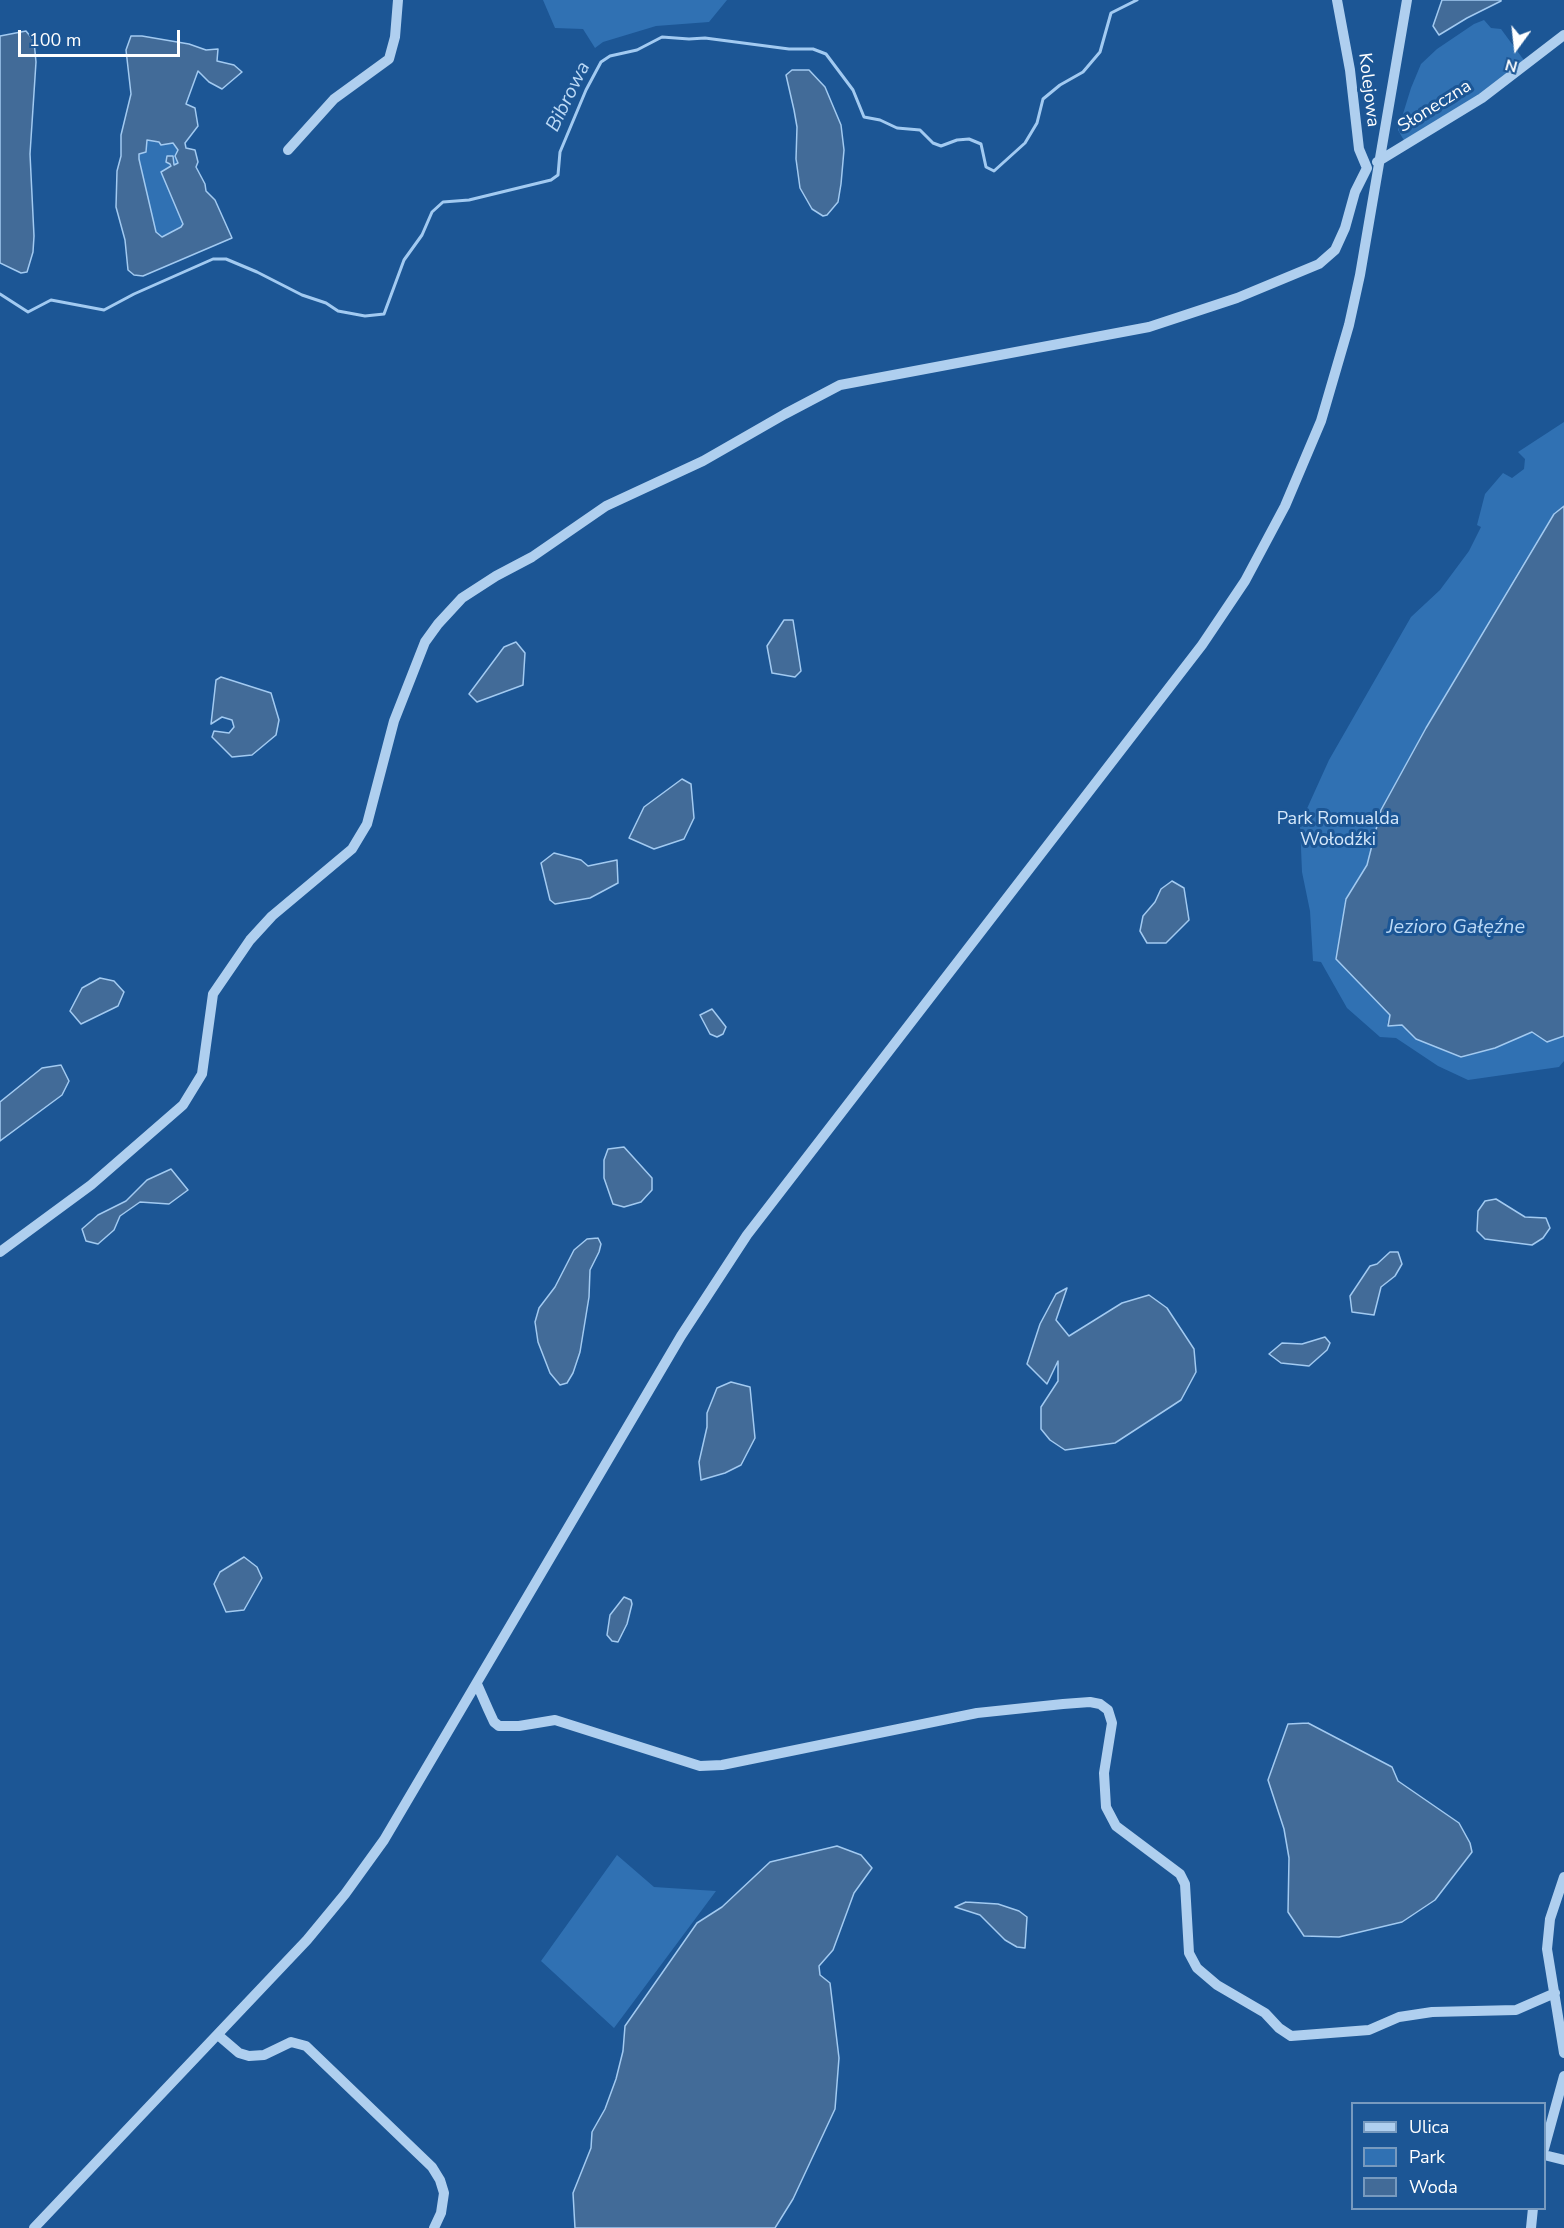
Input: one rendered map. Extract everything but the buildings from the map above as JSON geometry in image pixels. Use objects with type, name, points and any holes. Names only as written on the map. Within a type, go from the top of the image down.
[{"type":"street","points":[[288,150],[334,99],[389,59],[395,38],[398,0]]},
{"type":"street","name":"Kolejowa","points":[[1337,0],[1350,70],[1359,149],[1366,168]]},
{"type":"street","points":[[34,2228],[307,1940],[345,1894],[384,1840],[681,1336],[747,1235],[1202,645],[1245,581],[1285,506],[1321,422],[1349,325],[1360,275],[1407,0]]},
{"type":"street","name":"Słoneczna","points":[[1379,161],[1482,98],[1564,34]]},
{"type":"street","points":[[0,1251],[91,1185],[183,1105],[202,1074],[213,994],[250,940],[272,916],[352,849],[367,824],[394,721],[425,642],[462,598],[496,576],[532,558],[606,507],[703,461],[808,401],[840,386],[1149,327],[1237,298],[1319,264],[1335,250],[1355,192],[1366,168],[1379,161]]},
{"type":"street","points":[[477,1684],[491,1716],[499,1726],[519,1726],[555,1720],[700,1766],[722,1765],[977,1713],[1090,1702],[1100,1704],[1108,1710],[1112,1723],[1104,1773],[1106,1807],[1116,1826],[1180,1874],[1185,1884],[1190,1953],[1197,1968],[1217,1985],[1265,2013],[1279,2028],[1291,2036],[1369,2030],[1399,2017],[1432,2012],[1516,2010],[1555,1993]]},
{"type":"street","points":[[1564,1877],[1550,1919],[1547,1949],[1564,2053]]},
{"type":"street","points":[[218,2035],[238,2053],[249,2056],[264,2055],[291,2042],[306,2046],[432,2167],[440,2180],[444,2193],[441,2213],[434,2228]]},
{"type":"street","points":[[1546,2145],[1564,2076]]},
{"type":"street","points":[[1546,2155],[1564,2160]]},
{"type":"street","points":[[1531,2228],[1533,2210]]},
{"type":"green space","points":[[543,0],[727,0],[709,22],[656,26],[603,42],[595,48],[583,29],[555,28]]},
{"type":"green space","points":[[1484,20],[1491,28],[1501,29],[1526,63],[1406,144],[1398,130],[1421,64],[1437,49],[1474,24]]},
{"type":"green space","points":[[147,139],[172,143],[178,150],[179,163],[174,165],[173,162],[170,163],[171,166],[162,172],[183,224],[162,237],[156,232],[139,159],[139,154],[146,152]]},
{"type":"green space","name":"Park Romualda Wołodźki","points":[[1564,422],[1564,505],[1554,513],[1520,569],[1426,727],[1381,810],[1367,865],[1346,898],[1336,959],[1390,1015],[1388,1026],[1402,1025],[1416,1039],[1461,1058],[1495,1048],[1532,1032],[1547,1041],[1564,1036],[1564,1061],[1559,1067],[1468,1080],[1438,1066],[1396,1038],[1380,1037],[1347,1008],[1321,962],[1313,961],[1310,911],[1302,872],[1300,824],[1329,760],[1411,617],[1440,590],[1469,551],[1481,527],[1477,525],[1485,494],[1503,473],[1512,478],[1524,469],[1525,459],[1518,452]]},
{"type":"green space","points":[[617,1855],[654,1887],[716,1891],[614,2028],[541,1961]]},
{"type":"water","points":[[1442,0],[1501,1],[1439,35],[1433,26]]},
{"type":"water","points":[[26,31],[34,41],[36,62],[30,154],[34,236],[33,252],[27,272],[21,273],[0,263],[0,36]]},
{"type":"water","points":[[131,36],[189,44],[206,50],[218,49],[217,61],[234,65],[242,72],[222,89],[209,82],[198,71],[186,104],[195,108],[198,126],[185,143],[186,148],[195,150],[198,162],[196,167],[206,191],[215,200],[232,238],[143,276],[134,275],[128,270],[125,240],[116,207],[121,135],[131,94],[126,50]],"holes":[[[147,140],[159,142],[161,145],[173,143],[178,150],[175,156],[178,163],[174,165],[173,156],[167,156],[166,162],[171,166],[161,172],[183,224],[162,237],[156,232],[139,159],[139,154],[146,152]]]},
{"type":"water","points":[[792,70],[809,70],[825,87],[841,125],[844,150],[838,202],[827,215],[823,216],[812,209],[800,188],[796,159],[797,127],[786,75]]},
{"type":"water","name":"Jezioro Gałęźne","points":[[1564,506],[1564,1036],[1547,1042],[1532,1032],[1495,1048],[1461,1057],[1416,1039],[1402,1025],[1388,1026],[1390,1015],[1336,959],[1346,899],[1367,865],[1381,810],[1426,728],[1554,514]]},
{"type":"water","points":[[784,620],[793,620],[801,671],[795,677],[772,673],[767,646]]},
{"type":"water","points":[[516,642],[525,653],[523,685],[477,702],[469,694],[504,647]]},
{"type":"water","points":[[221,677],[271,693],[279,720],[276,735],[252,755],[232,757],[212,737],[214,731],[229,733],[234,727],[232,720],[222,717],[211,724],[216,680]]},
{"type":"water","points":[[682,779],[691,784],[694,818],[684,839],[654,849],[629,838],[644,807]]},
{"type":"water","points":[[554,853],[581,860],[588,866],[617,860],[618,883],[590,898],[555,904],[550,900],[541,863]]},
{"type":"water","points":[[1172,881],[1184,888],[1189,920],[1166,943],[1147,943],[1140,931],[1143,916],[1155,902],[1161,889]]},
{"type":"water","points":[[100,978],[114,981],[124,992],[118,1006],[81,1024],[70,1011],[82,988]]},
{"type":"water","points":[[712,1009],[726,1027],[723,1034],[717,1037],[710,1034],[700,1015]]},
{"type":"water","points":[[61,1065],[69,1081],[62,1095],[0,1141],[0,1102],[42,1068]]},
{"type":"water","points":[[624,1147],[652,1178],[652,1190],[641,1202],[624,1207],[613,1204],[604,1178],[604,1160],[608,1149]]},
{"type":"water","points":[[171,1169],[188,1190],[169,1204],[140,1202],[120,1216],[114,1230],[98,1244],[86,1241],[82,1229],[98,1215],[126,1201],[147,1180]]},
{"type":"water","points":[[1496,1199],[1525,1217],[1546,1218],[1550,1228],[1543,1238],[1532,1245],[1485,1239],[1477,1231],[1478,1211],[1485,1201]]},
{"type":"water","points":[[598,1238],[601,1244],[590,1270],[589,1297],[580,1352],[567,1383],[560,1385],[550,1373],[538,1342],[535,1322],[539,1308],[555,1287],[574,1250],[587,1239]]},
{"type":"water","points":[[1390,1252],[1398,1252],[1402,1264],[1395,1276],[1381,1287],[1374,1315],[1352,1312],[1350,1296],[1370,1266],[1377,1264]]},
{"type":"water","points":[[1067,1288],[1056,1320],[1069,1336],[1122,1303],[1149,1295],[1167,1308],[1194,1349],[1196,1372],[1181,1400],[1115,1443],[1065,1450],[1050,1440],[1041,1429],[1041,1407],[1058,1381],[1058,1361],[1047,1384],[1027,1364],[1040,1324],[1056,1294]]},
{"type":"water","points":[[1325,1337],[1330,1343],[1327,1350],[1309,1366],[1281,1363],[1269,1354],[1282,1343],[1302,1344]]},
{"type":"water","points":[[731,1382],[750,1387],[755,1438],[741,1465],[725,1473],[701,1480],[699,1462],[707,1427],[707,1413],[717,1388]]},
{"type":"water","points":[[244,1557],[257,1567],[262,1578],[244,1610],[226,1612],[214,1584],[220,1572]]},
{"type":"water","points":[[624,1597],[631,1600],[632,1604],[627,1624],[618,1642],[612,1641],[607,1635],[610,1615]]},
{"type":"water","points":[[1308,1723],[1392,1767],[1398,1781],[1459,1823],[1470,1843],[1472,1852],[1435,1900],[1402,1922],[1339,1937],[1304,1936],[1288,1912],[1289,1858],[1284,1829],[1268,1780],[1288,1724]]},
{"type":"water","points":[[837,1846],[861,1855],[872,1868],[854,1893],[833,1950],[819,1966],[820,1975],[830,1983],[839,2058],[835,2109],[793,2199],[775,2228],[575,2228],[573,2193],[591,2148],[592,2132],[605,2109],[616,2079],[623,2051],[625,2026],[697,1923],[722,1907],[770,1862]]},
{"type":"water","points":[[966,1902],[998,1904],[1019,1911],[1027,1917],[1025,1948],[1017,1947],[1005,1940],[980,1915],[955,1907]]},
{"type":"waterway","name":"Bibrowa","points":[[0,294],[28,312],[51,300],[104,310],[213,259],[226,259],[302,295],[326,303],[338,311],[365,316],[384,314],[404,260],[422,235],[432,212],[443,202],[469,200],[551,180],[558,175],[560,152],[586,90],[601,62],[610,56],[637,50],[662,37],[705,38],[789,49],[813,49],[826,54],[853,90],[864,117],[880,120],[897,128],[920,130],[933,143],[941,146],[957,140],[969,139],[981,144],[986,167],[994,171],[1025,143],[1037,123],[1043,99],[1060,85],[1083,72],[1100,52],[1111,13],[1137,0]]}]
